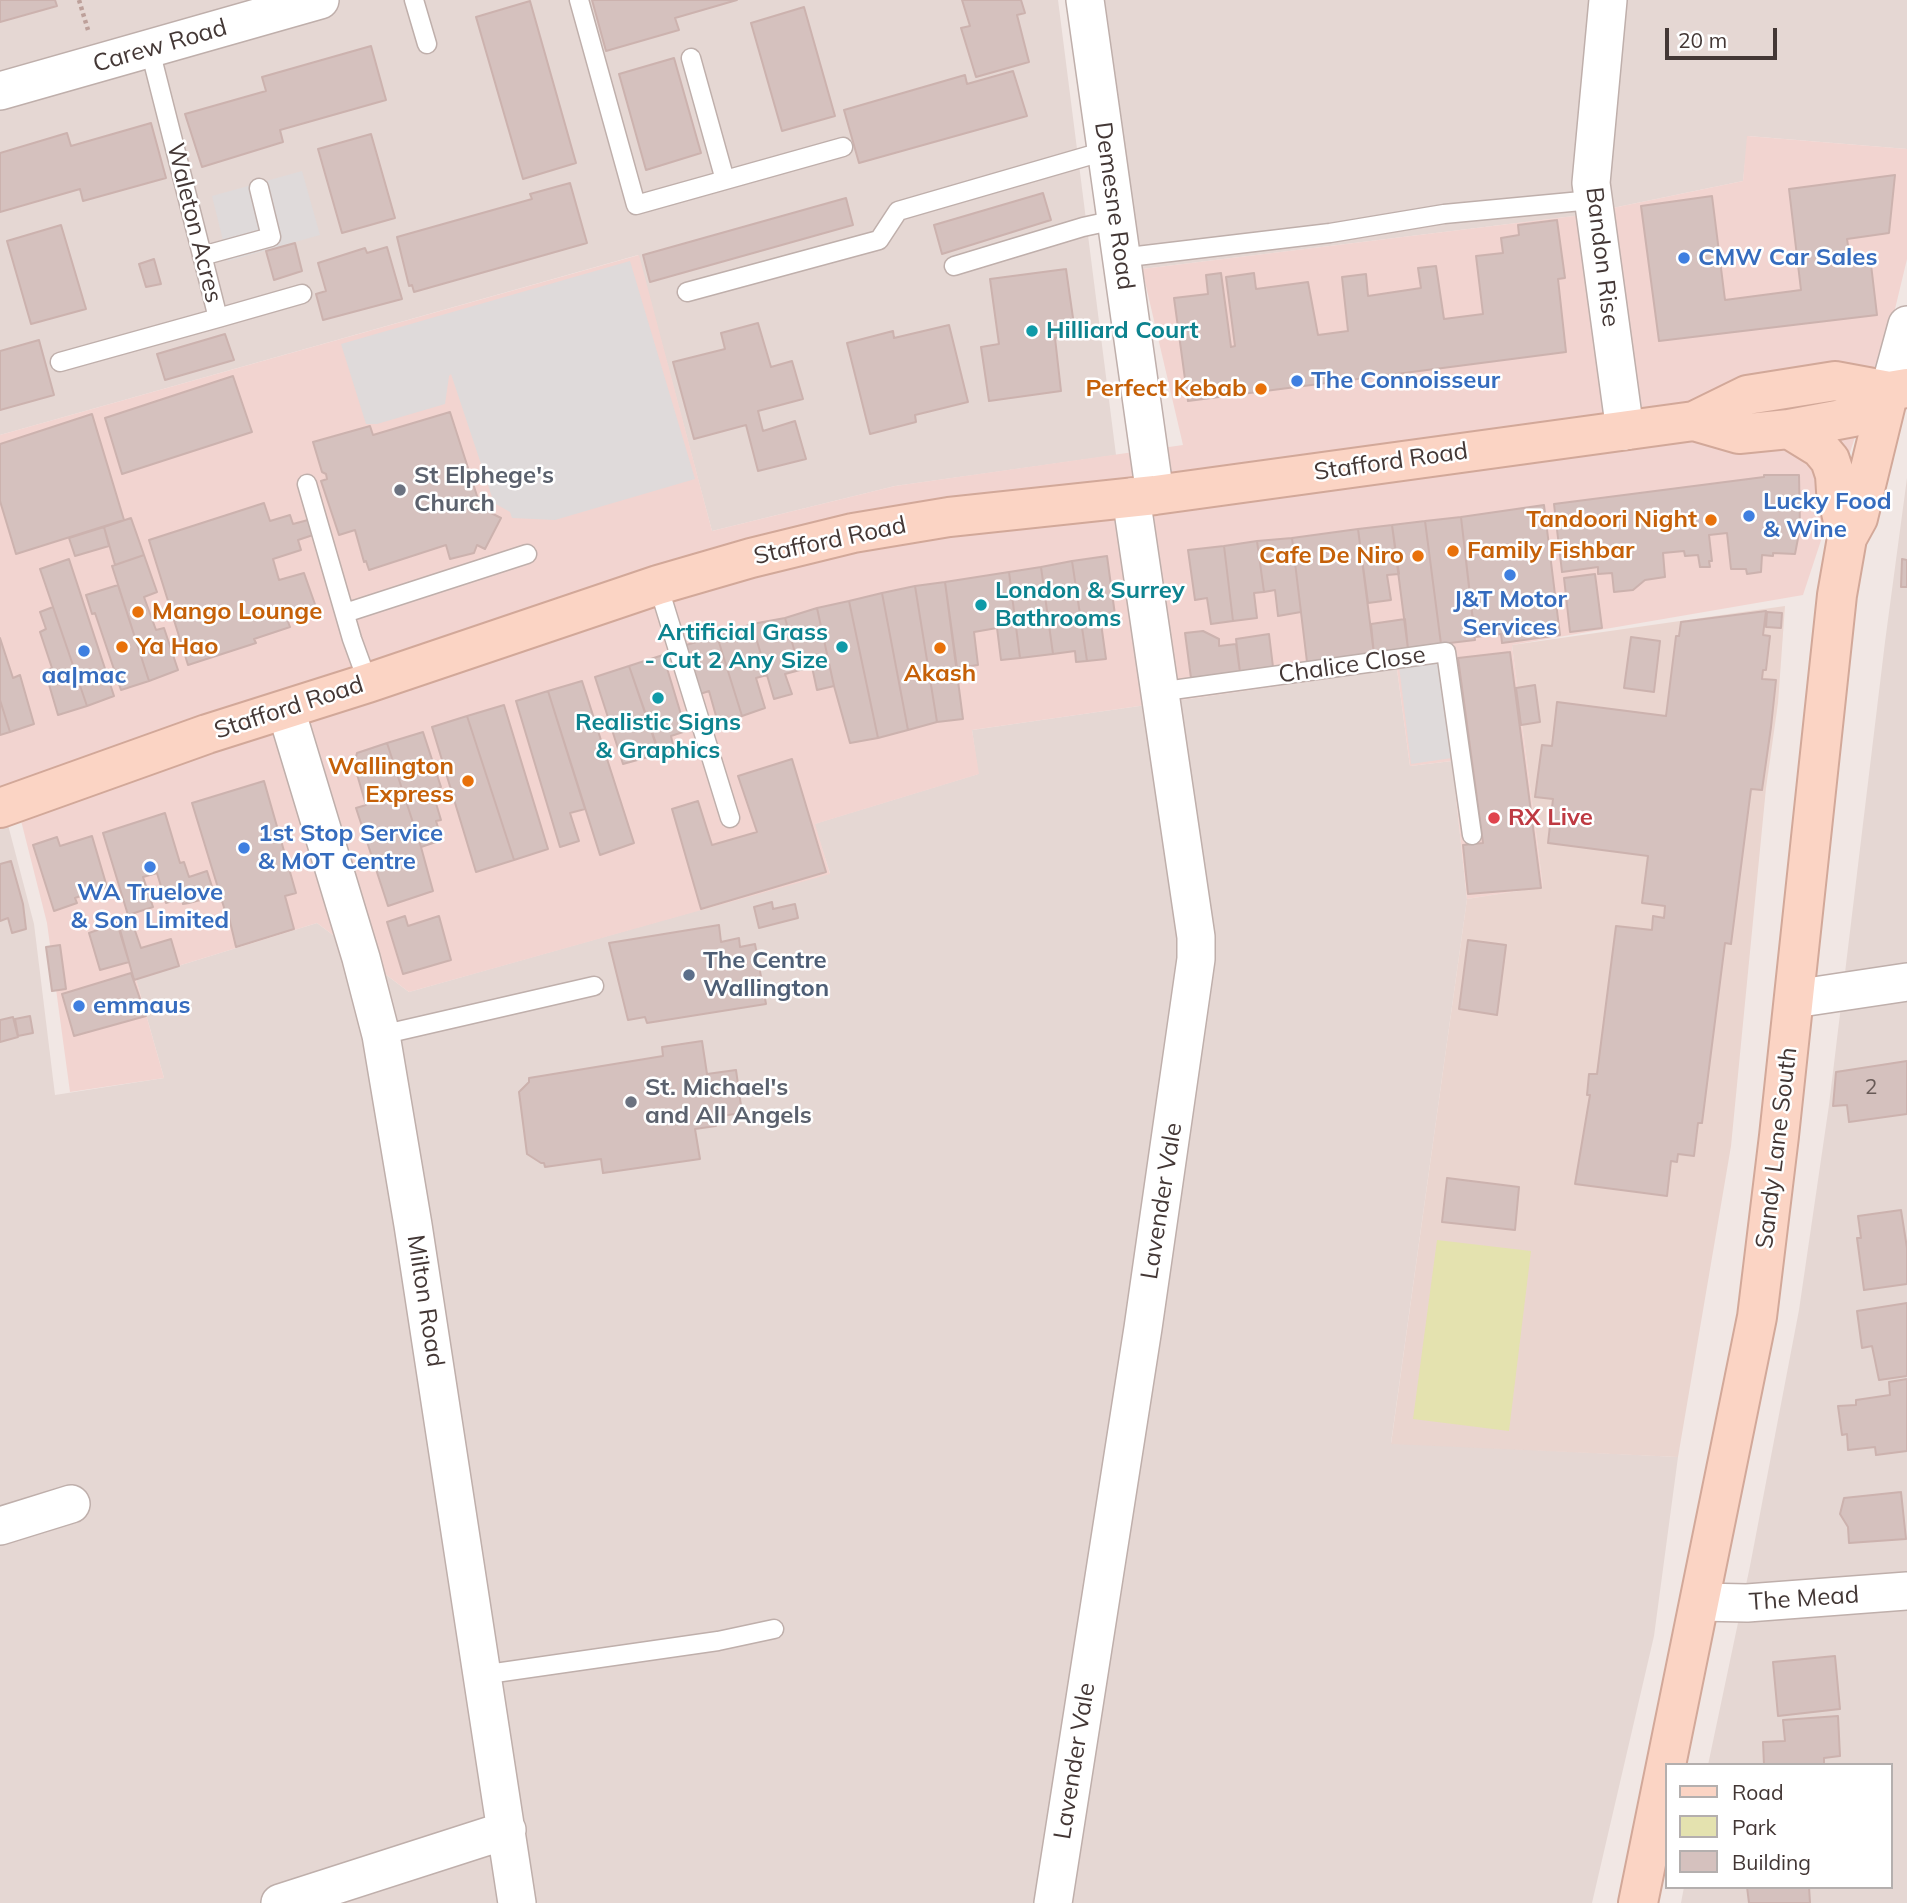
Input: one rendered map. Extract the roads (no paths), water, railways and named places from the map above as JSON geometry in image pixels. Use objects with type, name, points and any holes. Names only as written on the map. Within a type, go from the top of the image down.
[{"type":"main road","name":"Stafford Road","points":[[0,808],[207,734],[658,585],[751,558],[853,533],[949,517],[1143,496],[1694,421],[1747,395],[1835,381],[1898,390]]},
{"type":"main road","name":"Stafford Road","points":[[1694,421],[1739,434],[1789,429],[1853,418],[1898,390]]},
{"type":"main road","name":"Sandy Lane South","points":[[1667,1763],[1757,1317],[1835,608],[1847,538],[1858,519],[1898,390]]},
{"type":"main road","points":[[1789,429],[1820,448],[1830,460],[1847,538]]},
{"type":"main road","name":"Sandy Lane South","points":[[1638,1903],[1666,1767]]},
{"type":"street","name":"Carew Road","points":[[0,91],[320,0]]},
{"type":"street","name":"Demesne Road","points":[[1085,0],[1120,258],[1143,496]]},
{"type":"street","name":"Bandon Rise","points":[[1608,0],[1592,200],[1625,430]]},
{"type":"street","points":[[1898,390],[1907,326]]},
{"type":"street","name":"Lavender Vale","points":[[1053,1903],[1195,980],[1196,937],[1158,692],[1143,496]]},
{"type":"street","name":"Milton Road","points":[[286,710],[361,958],[381,1035],[517,1903]]},
{"type":"street","points":[[1794,999],[1907,982]]},
{"type":"street","points":[[0,1526],[71,1504]]},
{"type":"street","name":"The Mead","points":[[1700,1602],[1747,1603],[1907,1591]]},
{"type":"street","points":[[280,1903],[507,1830]]},
{"type":"lane","points":[[414,0],[427,44]]},
{"type":"lane","points":[[579,0],[636,205],[843,147]]},
{"type":"lane","name":"Waleton Acres","points":[[60,362],[218,318],[150,50]]},
{"type":"lane","points":[[691,58],[725,180]]},
{"type":"lane","points":[[687,292],[879,240],[898,211],[1105,151]]},
{"type":"lane","points":[[202,256],[271,237],[259,188]]},
{"type":"lane","points":[[1120,258],[1330,233],[1444,214],[1592,200]]},
{"type":"lane","points":[[954,266],[1115,220]]},
{"type":"lane","points":[[218,318],[302,294]]},
{"type":"lane","points":[[307,484],[368,683]]},
{"type":"lane","points":[[345,613],[527,554]]},
{"type":"lane","points":[[658,585],[730,818]]},
{"type":"lane","name":"Chalice Close","points":[[1158,692],[1446,652],[1472,835]]},
{"type":"lane","points":[[381,1035],[594,986]]},
{"type":"lane","points":[[481,1675],[718,1641],[774,1629]]},
{"type":"place","name":"CMW Car Sales","points":[[1684,258]]},
{"type":"place","name":"Hilliard Court","points":[[1032,331]]},
{"type":"place","name":"The Connoisseur","points":[[1297,381]]},
{"type":"place","name":"Perfect Kebab","points":[[1261,389]]},
{"type":"place","name":"St Elphege's Church","points":[[400,490]]},
{"type":"place","name":"Lucky Food & Wine","points":[[1749,516]]},
{"type":"place","name":"Tandoori Night","points":[[1711,520]]},
{"type":"place","name":"Family Fishbar","points":[[1453,551]]},
{"type":"place","name":"Cafe De Niro","points":[[1418,556]]},
{"type":"place","name":"J&T Motor Services","points":[[1510,575]]},
{"type":"place","name":"London & Surrey Bathrooms","points":[[981,605]]},
{"type":"place","name":"Mango Lounge","points":[[138,612]]},
{"type":"place","name":"Ya Hao","points":[[122,647]]},
{"type":"place","name":"Artificial Grass - Cut 2 Any Size","points":[[842,647]]},
{"type":"place","name":"Akash","points":[[940,648]]},
{"type":"place","name":"aa|mac","points":[[84,651]]},
{"type":"place","name":"Realistic Signs & Graphics","points":[[658,698]]},
{"type":"place","name":"Wallington Express","points":[[468,781]]},
{"type":"place","name":"RX Live","points":[[1494,818]]},
{"type":"place","name":"1st Stop Service & MOT Centre","points":[[244,848]]},
{"type":"place","name":"WA Truelove & Son Limited","points":[[150,867]]},
{"type":"place","name":"The Centre Wallington","points":[[689,975]]},
{"type":"place","name":"emmaus","points":[[79,1006]]},
{"type":"place","name":"St. Michael's and All Angels","points":[[631,1102]]}]
